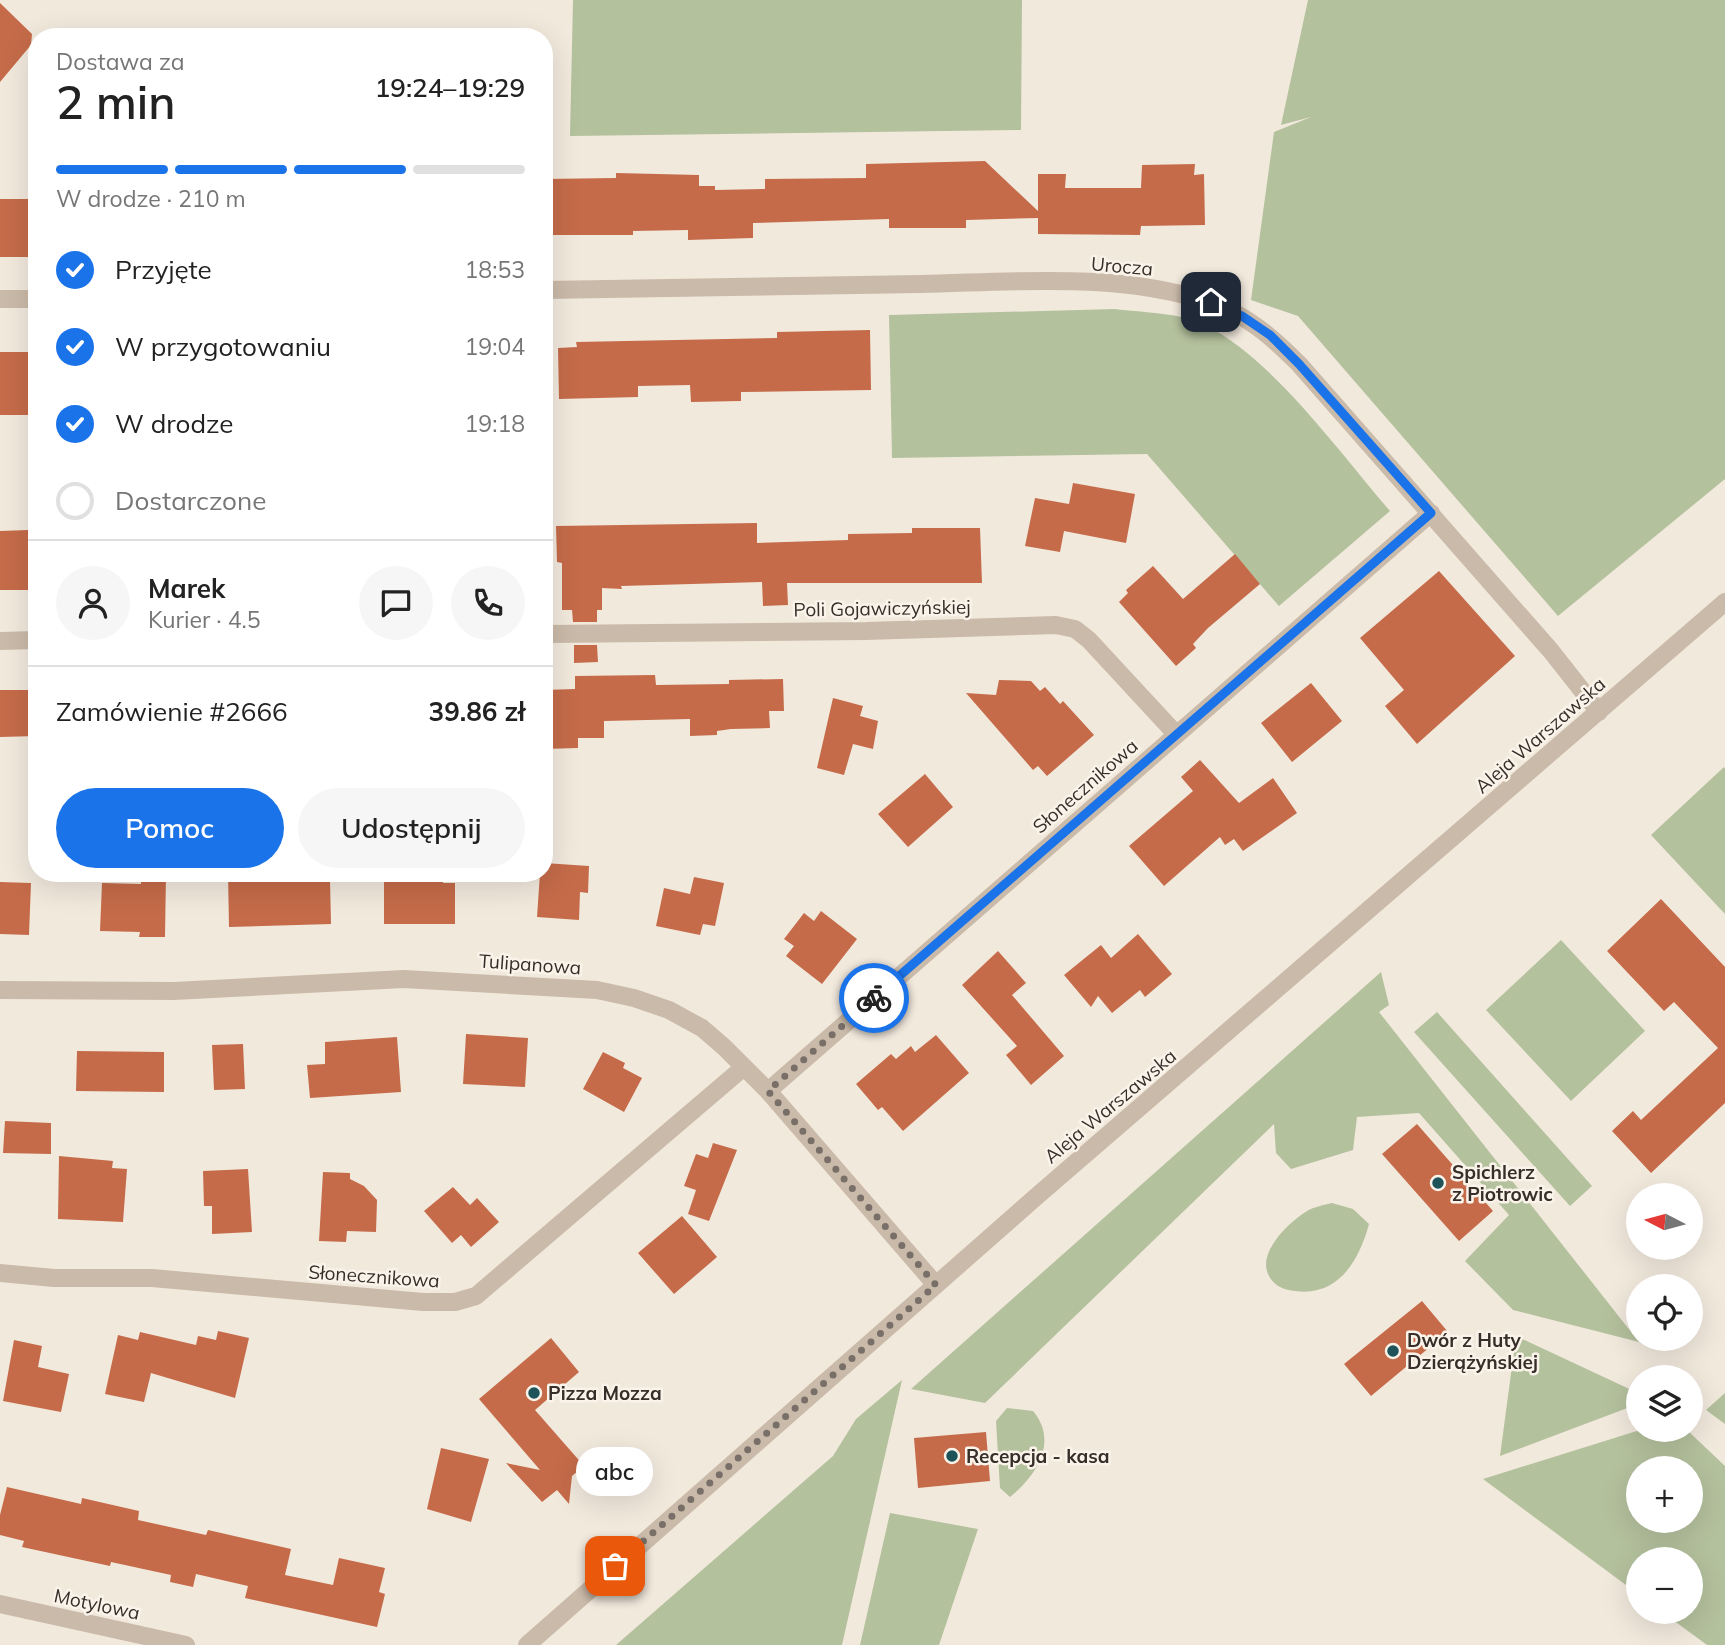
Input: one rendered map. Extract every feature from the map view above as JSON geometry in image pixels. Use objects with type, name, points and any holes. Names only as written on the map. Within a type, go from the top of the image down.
[{"type":"street","name":"Urocza","points":[[553,290],[1052,281],[1174,292],[1231,311],[1270,335],[1299,364],[1431,513],[1599,712]]},
{"type":"street","points":[[0,299],[28,299]]},
{"type":"street","name":"Słonecznikowa","points":[[768,1091],[1431,513]]},
{"type":"street","name":"Aleja Warszawska","points":[[527,1645],[936,1285],[1725,602]]},
{"type":"street","name":"Poli Gojawiczyńskiej","points":[[553,634],[866,631],[1056,625],[1075,629],[1089,640],[1176,734]]},
{"type":"street","points":[[0,641],[28,640]]},
{"type":"street","name":"Tulipanowa","points":[[0,990],[173,991],[404,979],[597,990],[669,1010],[702,1028],[768,1091],[936,1285]]},
{"type":"street","name":"Słonecznikowa","points":[[0,1273],[54,1278],[152,1278],[423,1302],[455,1302],[476,1296],[744,1067]]},
{"type":"street","name":"Motylowa","points":[[0,1604],[186,1645]]},
{"type":"green space","points":[[573,0],[1022,0],[1021,130],[570,136]]},
{"type":"green space","points":[[1308,0],[1725,0],[1725,479],[1558,616],[1298,316],[1251,300],[1274,132],[1311,117],[1281,125]]},
{"type":"green space","points":[[1115,309],[1184,318],[1205,325],[1230,340],[1280,383],[1390,511],[1279,606],[1147,454],[892,458],[889,315]]},
{"type":"green space","points":[[1724,767],[1725,769],[1725,914],[1651,835]]},
{"type":"green space","points":[[1561,940],[1645,1031],[1571,1101],[1486,1010]]},
{"type":"green space","points":[[1381,972],[1389,1005],[1379,1012],[1626,1326],[1626,1339],[1513,1310],[1465,1261],[1509,1215],[1419,1113],[1357,1117],[1353,1150],[1291,1169],[1276,1153],[1274,1124],[985,1403],[911,1389]]},
{"type":"green space","points":[[1437,1012],[1592,1186],[1570,1206],[1414,1032]]},
{"type":"green space","points":[[1332,1203],[1353,1209],[1369,1224],[1353,1263],[1335,1282],[1323,1288],[1295,1291],[1277,1285],[1269,1276],[1266,1267],[1276,1239],[1307,1211]]},
{"type":"green space","points":[[1516,1336],[1626,1387],[1626,1409],[1500,1456]]},
{"type":"green space","points":[[902,1380],[842,1645],[616,1645],[833,1456],[856,1419]]},
{"type":"green space","points":[[1725,1393],[1725,1424],[1706,1410]]},
{"type":"green space","points":[[1007,1408],[1033,1411],[1041,1423],[1044,1435],[1044,1446],[1036,1469],[1010,1497],[1000,1488],[996,1421]]},
{"type":"green space","points":[[1626,1434],[1626,1442],[1700,1442],[1725,1466],[1725,1645],[1707,1645],[1678,1624],[1703,1624],[1703,1547],[1626,1547],[1626,1585],[1483,1479]]},
{"type":"green space","points":[[890,1513],[978,1529],[939,1645],[860,1645]]},
{"type":"building","points":[[0,3],[28,30],[28,49],[0,82]]},
{"type":"building","points":[[985,161],[1038,211],[1038,174],[1066,174],[1065,188],[1141,188],[1142,165],[1195,164],[1194,175],[1204,174],[1205,225],[1141,226],[1140,235],[1038,234],[1038,218],[966,220],[966,228],[889,228],[889,219],[753,223],[753,238],[688,240],[688,230],[633,231],[633,235],[553,235],[553,179],[616,178],[616,173],[699,175],[699,186],[715,186],[715,190],[765,189],[765,179],[866,178],[866,164]]},
{"type":"building","points":[[0,199],[28,199],[28,257],[0,257]]},
{"type":"building","points":[[870,330],[871,390],[741,392],[741,401],[691,402],[690,385],[638,386],[638,397],[559,399],[558,348],[577,347],[576,342],[777,338],[777,332]]},
{"type":"building","points":[[0,352],[28,352],[28,415],[0,415]]},
{"type":"building","points":[[1073,483],[1135,494],[1126,543],[1064,531],[1060,552],[1025,546],[1035,498],[1069,504]]},
{"type":"building","points":[[757,523],[757,543],[848,540],[848,534],[912,533],[912,528],[980,528],[982,583],[787,583],[788,605],[763,606],[762,582],[621,586],[622,589],[602,588],[602,610],[597,610],[597,622],[573,622],[572,610],[562,610],[562,563],[557,562],[556,526]]},
{"type":"building","points":[[28,530],[28,590],[0,590],[0,531]]},
{"type":"building","points":[[1235,554],[1260,584],[1208,628],[1193,644],[1196,648],[1176,666],[1119,602],[1128,593],[1126,590],[1153,566],[1183,599]]},
{"type":"building","points":[[1439,571],[1515,656],[1417,744],[1385,706],[1404,690],[1360,638]]},
{"type":"building","points":[[574,645],[597,645],[598,662],[574,663]]},
{"type":"building","points":[[655,675],[656,685],[729,684],[729,680],[783,679],[784,711],[769,711],[770,728],[731,729],[717,731],[717,735],[690,736],[690,719],[604,721],[604,738],[578,738],[578,748],[553,749],[553,690],[575,689],[575,676]]},
{"type":"building","points":[[999,680],[1031,681],[1040,691],[1045,687],[1060,704],[1063,701],[1094,735],[1047,776],[1038,766],[1033,770],[966,693],[996,695]]},
{"type":"building","points":[[1311,683],[1342,721],[1292,762],[1261,723]]},
{"type":"building","points":[[0,690],[28,690],[28,736],[0,737]]},
{"type":"building","points":[[833,698],[863,706],[860,716],[878,721],[873,749],[853,744],[844,775],[817,768]]},
{"type":"building","points":[[1200,760],[1239,803],[1273,778],[1297,813],[1243,851],[1234,839],[1225,845],[1220,837],[1164,886],[1129,846],[1193,791],[1181,777]]},
{"type":"building","points":[[925,774],[953,807],[908,847],[878,814]]},
{"type":"building","points":[[553,864],[589,866],[588,893],[580,892],[579,920],[537,917],[539,882],[553,882]]},
{"type":"building","points":[[694,877],[724,883],[715,926],[703,924],[700,935],[656,926],[664,888],[690,894]]},
{"type":"building","points":[[0,882],[31,883],[29,935],[0,934]]},
{"type":"building","points":[[166,882],[165,937],[139,937],[140,932],[100,931],[102,883]]},
{"type":"building","points":[[228,882],[330,882],[331,924],[229,927]]},
{"type":"building","points":[[384,882],[455,883],[455,924],[384,924]]},
{"type":"building","points":[[1661,899],[1725,967],[1725,1103],[1651,1173],[1612,1131],[1633,1111],[1641,1120],[1718,1048],[1674,1002],[1664,1011],[1607,951]]},
{"type":"building","points":[[821,911],[857,939],[822,984],[786,956],[794,946],[784,939],[804,913],[814,921]]},
{"type":"building","points":[[1138,934],[1172,974],[1145,997],[1140,990],[1112,1013],[1098,996],[1091,1007],[1064,975],[1101,945],[1111,958]]},
{"type":"building","points":[[998,951],[1026,983],[1012,995],[1064,1056],[1031,1085],[1006,1055],[1017,1046],[962,985]]},
{"type":"building","points":[[466,1034],[528,1038],[525,1087],[463,1084]]},
{"type":"building","points":[[936,1035],[969,1073],[903,1131],[882,1107],[878,1110],[856,1084],[891,1054],[896,1059],[911,1046],[915,1052]]},
{"type":"building","points":[[397,1037],[401,1092],[310,1098],[307,1065],[325,1064],[325,1042]]},
{"type":"building","points":[[243,1044],[245,1089],[214,1090],[212,1045]]},
{"type":"building","points":[[77,1051],[164,1052],[164,1092],[76,1091]]},
{"type":"building","points":[[603,1052],[625,1063],[623,1068],[642,1078],[624,1112],[583,1089]]},
{"type":"building","points":[[5,1121],[51,1123],[51,1154],[3,1153]]},
{"type":"building","name":"Spichlerz z Piotrowic","points":[[1417,1124],[1493,1211],[1459,1241],[1382,1154]]},
{"type":"building","points":[[713,1143],[737,1150],[709,1221],[688,1214],[696,1190],[684,1186],[696,1154],[708,1158]]},
{"type":"building","points":[[59,1156],[113,1161],[112,1168],[127,1169],[123,1222],[58,1219]]},
{"type":"building","points":[[248,1169],[252,1232],[212,1234],[212,1206],[204,1206],[203,1171]]},
{"type":"building","points":[[323,1172],[350,1173],[350,1179],[364,1186],[377,1200],[376,1232],[347,1231],[346,1242],[319,1241]]},
{"type":"building","points":[[453,1187],[470,1205],[477,1198],[499,1222],[471,1247],[461,1235],[452,1243],[424,1211]]},
{"type":"building","points":[[682,1216],[717,1257],[674,1294],[638,1253]]},
{"type":"building","name":"Dwór z Huty Dzierążyńskiej","points":[[1422,1301],[1448,1332],[1371,1396],[1344,1364]]},
{"type":"building","points":[[218,1331],[249,1338],[235,1398],[151,1373],[144,1402],[105,1394],[118,1335],[138,1340],[140,1332],[196,1345],[198,1336],[216,1340]]},
{"type":"building","points":[[551,1338],[579,1372],[535,1410],[584,1466],[572,1476],[569,1504],[557,1490],[542,1502],[506,1463],[540,1470],[479,1399]]},
{"type":"building","points":[[14,1340],[42,1346],[38,1367],[69,1374],[61,1412],[3,1401]]},
{"type":"building","name":"Recepcja - kasa","points":[[986,1432],[990,1481],[918,1488],[914,1438]]},
{"type":"building","points":[[441,1448],[489,1459],[471,1522],[427,1509]]},
{"type":"building","points":[[7,1487],[81,1504],[82,1498],[139,1511],[138,1520],[206,1535],[208,1530],[291,1549],[285,1575],[333,1585],[339,1558],[385,1568],[379,1592],[385,1594],[377,1627],[245,1598],[248,1586],[196,1574],[193,1587],[170,1582],[171,1575],[111,1562],[110,1566],[22,1547],[24,1541],[0,1535],[0,1515]]},
{"type":"way so far","points":[[615,1566],[936,1285],[768,1091],[874,998]]},
{"type":"place","name":"Spichlerz z Piotrowic","points":[[1438,1183]]},
{"type":"place","name":"Dwór z Huty Dzierążyńskiej","points":[[1393,1351]]},
{"type":"place","name":"Pizza Mozza","points":[[534,1393]]},
{"type":"place","name":"Recepcja - kasa","points":[[952,1456]]},
{"type":"place","name":"abc","points":[[615,1566]]},
{"type":"route","points":[[874,998],[1431,513],[1270,335],[1242,316],[1211,302]]}]
